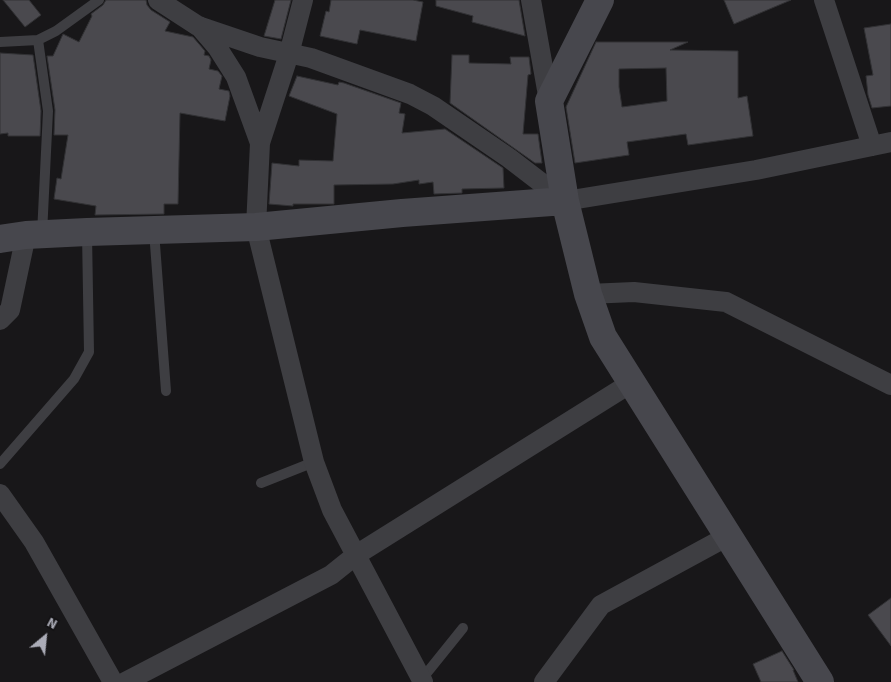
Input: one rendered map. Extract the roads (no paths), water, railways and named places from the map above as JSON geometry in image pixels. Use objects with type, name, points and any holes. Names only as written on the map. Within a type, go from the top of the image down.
[{"type":"street","points":[[158,0],[198,26],[260,47],[311,58],[410,94],[433,106],[509,158],[565,201]]},
{"type":"street","points":[[303,0],[289,54],[260,143],[256,227],[314,462],[332,510],[422,681]]},
{"type":"street","points":[[531,0],[565,201],[588,294],[603,337],[820,682]]},
{"type":"street","points":[[549,101],[600,0]]},
{"type":"street","points":[[0,320],[10,310],[23,236],[256,227],[402,213],[565,201],[756,170],[882,144],[824,0]]},
{"type":"street","points":[[198,26],[217,47],[236,77],[260,143]]},
{"type":"street","points":[[588,294],[634,292],[726,302],[891,385]]},
{"type":"street","points":[[125,682],[331,575],[356,555],[631,383]]},
{"type":"street","points":[[0,494],[34,542],[113,682]]},
{"type":"street","points":[[544,682],[601,605],[728,536]]},
{"type":"lane","points":[[0,42],[38,40],[56,31],[99,0]]},
{"type":"lane","points":[[23,236],[48,110],[38,40]]},
{"type":"lane","points":[[154,230],[166,391]]},
{"type":"lane","points":[[0,464],[74,379],[89,352],[88,232]]},
{"type":"lane","points":[[261,483],[314,462]]},
{"type":"lane","points":[[422,681],[463,628]]}]
